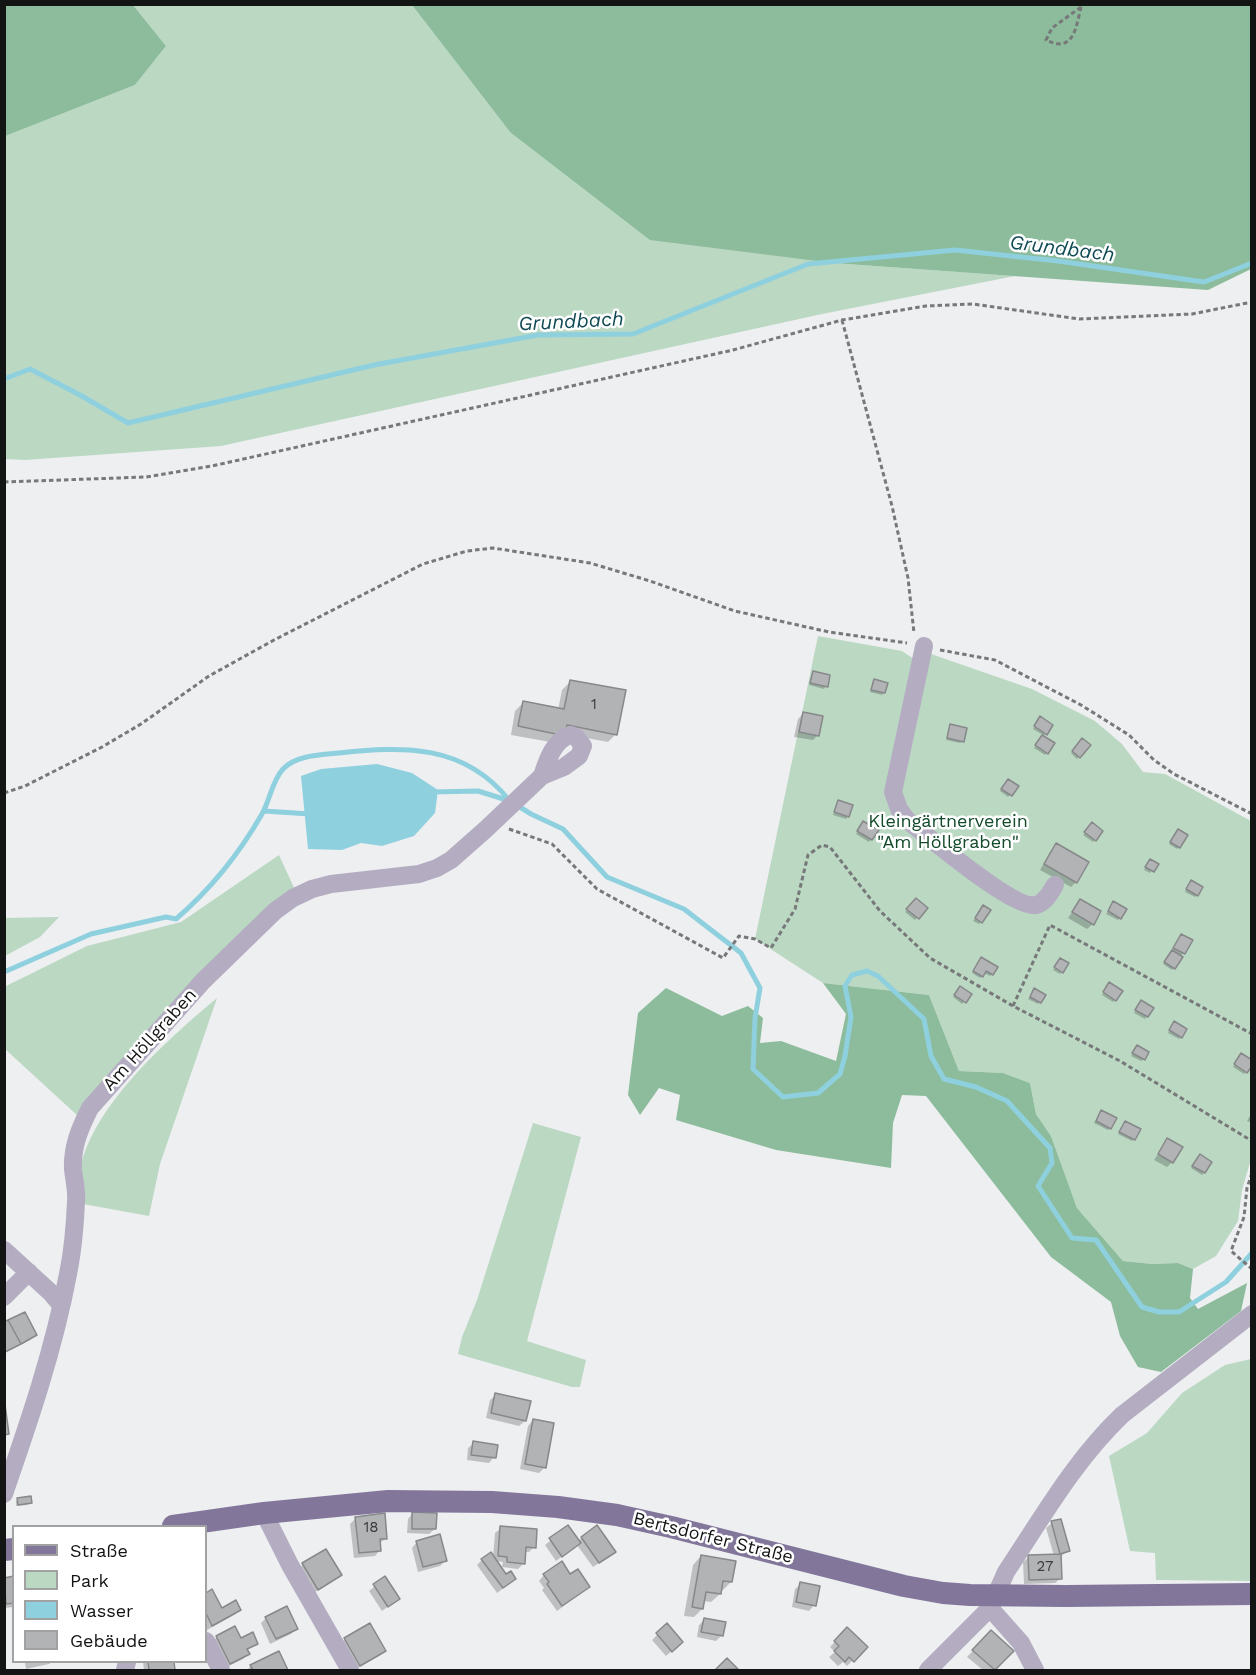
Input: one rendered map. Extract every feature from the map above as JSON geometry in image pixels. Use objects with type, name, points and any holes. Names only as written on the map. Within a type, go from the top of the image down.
[{"type":"main road","name":"Bertsdorfer Straße","points":[[186,1525],[264,1513],[388,1501],[492,1502],[558,1507],[617,1515],[903,1586],[993,1601],[1251,1594]]},
{"type":"street","points":[[918,645],[893,792],[899,809],[907,820],[984,880],[1022,904],[1034,906],[1043,902],[1055,885]]},
{"type":"street","name":"Am Höllgraben","points":[[4,1494],[12,1450],[44,1373],[69,1272],[76,1198],[73,1167],[75,1145],[90,1108],[202,981],[275,911],[312,889],[331,884],[419,874],[437,868],[451,860],[542,776]]},
{"type":"street","points":[[4,1250],[61,1305]]},
{"type":"street","points":[[4,1297],[28,1272]]},
{"type":"street","points":[[928,1671],[993,1601],[1000,1582],[1012,1562],[1084,1455],[1102,1434],[1122,1415],[1251,1314]]},
{"type":"street","points":[[264,1513],[290,1565],[350,1671]]},
{"type":"street","points":[[993,1601],[1021,1642],[1035,1671]]},
{"type":"street","points":[[207,1643],[221,1671]]},
{"type":"path","points":[[1082,6],[1076,32],[1064,43],[1055,45],[1046,40],[1052,28],[1082,6]]},
{"type":"path","points":[[4,482],[146,477],[212,466],[733,350],[842,320],[938,306],[985,305],[1079,319],[1192,314],[1251,302]]},
{"type":"path","points":[[842,320],[892,506],[908,578],[918,645]]},
{"type":"path","points":[[4,793],[25,786],[102,747],[141,724],[209,676],[423,564],[467,551],[493,548],[590,563],[735,611],[829,632],[918,645],[995,660],[1081,705],[1129,735],[1154,760],[1174,774],[1251,814]]},
{"type":"path","points":[[485,830],[513,829],[552,844],[597,889],[723,958],[739,936],[755,939],[771,948],[795,909],[808,855],[822,845],[830,847],[880,911],[930,958],[1013,1006],[1120,1060],[1251,1141]]},
{"type":"path","points":[[1013,1006],[1050,925],[1251,1034]]},
{"type":"path","points":[[1251,1173],[1244,1217],[1232,1251],[1251,1268]]},
{"type":"green space","points":[[5,4],[133,5],[166,46],[135,85],[5,136]]},
{"type":"green space","points":[[133,5],[412,5],[510,132],[833,263],[1015,276],[822,314],[221,446],[25,460],[5,459],[4,136],[135,85],[166,46]]},
{"type":"green space","points":[[412,5],[1251,5],[1251,269],[1208,290],[833,263],[650,240],[510,132]]},
{"type":"green space","name":"Kleingärtnerverein \"Am Höllgraben\"","points":[[818,636],[902,651],[914,659],[931,654],[1032,689],[1095,721],[1122,744],[1143,772],[1165,774],[1251,821],[1251,1159],[1242,1190],[1238,1221],[1216,1256],[1193,1269],[1178,1263],[1152,1264],[1123,1261],[1077,1208],[1051,1136],[1036,1114],[1030,1083],[1003,1073],[959,1071],[929,995],[823,983],[755,939]]},
{"type":"green space","points":[[279,855],[296,892],[78,1116],[5,1049],[4,987],[87,946],[181,922]]},
{"type":"green space","points":[[59,917],[40,937],[5,956],[5,918]]},
{"type":"green space","points":[[823,983],[929,995],[959,1071],[1003,1073],[1030,1083],[1036,1114],[1051,1136],[1077,1208],[1123,1261],[1152,1264],[1178,1263],[1193,1269],[1190,1298],[1198,1309],[1247,1283],[1241,1311],[1161,1372],[1138,1367],[1120,1336],[1111,1302],[1051,1257],[926,1096],[902,1095],[893,1123],[891,1168],[776,1150],[676,1120],[680,1095],[659,1088],[640,1115],[628,1095],[638,1013],[666,988],[722,1016],[748,1006],[763,1018],[760,1043],[781,1041],[836,1061],[846,1014]]},
{"type":"green space","points":[[217,998],[160,1164],[149,1216],[83,1204],[79,1177],[85,1152],[113,1102],[154,1055]]},
{"type":"green space","points":[[533,1123],[581,1137],[527,1341],[586,1360],[580,1387],[572,1387],[458,1354]]},
{"type":"green space","points":[[1251,1359],[1251,1581],[1156,1580],[1155,1553],[1130,1551],[1109,1456],[1147,1433],[1182,1393],[1225,1365]]},
{"type":"water","points":[[377,764],[412,773],[438,790],[435,813],[414,836],[382,846],[361,843],[342,850],[308,849],[301,776],[321,769]]},
{"type":"building","points":[[813,671],[830,675],[828,687],[810,683]]},
{"type":"building","points":[[874,679],[888,683],[885,693],[871,690]]},
{"type":"building","points":[[570,680],[626,690],[617,735],[567,725],[565,736],[518,726],[523,701],[564,709]]},
{"type":"building","points":[[803,712],[823,716],[819,736],[799,732]]},
{"type":"building","points":[[1040,716],[1053,725],[1047,735],[1034,726]]},
{"type":"building","points":[[950,724],[967,728],[964,742],[947,738]]},
{"type":"building","points":[[1042,735],[1055,743],[1048,754],[1035,745]]},
{"type":"building","points":[[1082,738],[1091,745],[1080,758],[1072,751]]},
{"type":"building","points":[[1008,779],[1019,786],[1012,796],[1001,789]]},
{"type":"building","points":[[838,800],[853,805],[849,817],[834,812]]},
{"type":"building","points":[[863,821],[879,830],[872,840],[857,831]]},
{"type":"building","points":[[1092,822],[1103,831],[1096,841],[1084,832]]},
{"type":"building","points":[[1178,829],[1188,835],[1180,848],[1170,842]]},
{"type":"building","points":[[1056,843],[1089,862],[1077,883],[1044,864]]},
{"type":"building","points":[[1150,859],[1159,864],[1154,872],[1145,867]]},
{"type":"building","points":[[1191,880],[1203,887],[1198,896],[1186,889]]},
{"type":"building","points":[[916,898],[928,908],[919,919],[906,909]]},
{"type":"building","points":[[1080,899],[1101,911],[1094,925],[1072,912]]},
{"type":"building","points":[[1113,901],[1127,909],[1121,919],[1108,911]]},
{"type":"building","points":[[983,905],[991,910],[982,923],[975,918]]},
{"type":"building","points":[[1181,934],[1193,940],[1185,954],[1173,948]]},
{"type":"building","points":[[1172,950],[1183,957],[1175,969],[1164,962]]},
{"type":"building","points":[[981,957],[998,967],[993,975],[986,971],[983,977],[973,971]]},
{"type":"building","points":[[1060,958],[1069,963],[1063,973],[1054,967]]},
{"type":"building","points":[[1109,982],[1123,991],[1116,1001],[1103,992]]},
{"type":"building","points":[[960,986],[972,994],[966,1003],[954,995]]},
{"type":"building","points":[[1034,988],[1046,995],[1041,1003],[1030,997]]},
{"type":"building","points":[[1141,1000],[1154,1008],[1148,1017],[1135,1010]]},
{"type":"building","points":[[1174,1021],[1187,1029],[1182,1038],[1169,1030]]},
{"type":"building","points":[[1137,1045],[1149,1052],[1145,1060],[1132,1053]]},
{"type":"building","points":[[1241,1053],[1252,1060],[1252,1066],[1247,1073],[1234,1064]]},
{"type":"building","points":[[1101,1110],[1117,1118],[1111,1129],[1096,1121]]},
{"type":"building","points":[[1125,1121],[1141,1129],[1135,1140],[1119,1132]]},
{"type":"building","points":[[1167,1138],[1183,1147],[1173,1163],[1158,1154]]},
{"type":"building","points":[[1200,1154],[1212,1162],[1205,1173],[1192,1166]]},
{"type":"building","points":[[25,1312],[37,1335],[21,1344],[8,1320]]},
{"type":"building","points":[[8,1320],[21,1344],[5,1352],[4,1322]]},
{"type":"building","points":[[495,1393],[531,1401],[526,1421],[491,1413]]},
{"type":"building","points":[[4,1397],[9,1434],[4,1435]]},
{"type":"building","points":[[533,1419],[554,1423],[546,1468],[525,1464]]},
{"type":"building","points":[[473,1441],[498,1445],[496,1458],[471,1455]]},
{"type":"building","points":[[31,1496],[32,1503],[18,1505],[17,1498]]},
{"type":"building","points":[[412,1512],[437,1513],[436,1529],[412,1529]]},
{"type":"building","points":[[385,1513],[387,1539],[380,1539],[381,1551],[359,1553],[355,1517]]},
{"type":"building","points":[[1061,1519],[1070,1551],[1060,1554],[1051,1521]]},
{"type":"building","points":[[568,1525],[581,1543],[562,1557],[549,1538]]},
{"type":"building","points":[[597,1525],[616,1552],[599,1563],[581,1537]]},
{"type":"building","points":[[500,1526],[537,1529],[536,1548],[526,1547],[525,1564],[507,1562],[507,1557],[498,1556]]},
{"type":"building","points":[[440,1534],[447,1561],[423,1567],[416,1541]]},
{"type":"building","points":[[326,1549],[342,1575],[318,1590],[302,1563]]},
{"type":"building","points":[[491,1552],[506,1574],[511,1571],[516,1579],[503,1588],[481,1559]]},
{"type":"building","points":[[1061,1554],[1062,1579],[1029,1580],[1028,1555]]},
{"type":"building","points":[[701,1555],[736,1561],[732,1582],[723,1581],[721,1594],[706,1592],[703,1609],[692,1607]]},
{"type":"building","points":[[562,1561],[570,1574],[578,1569],[590,1587],[562,1606],[543,1574]]},
{"type":"building","points":[[12,1576],[12,1603],[6,1604],[4,1578]]},
{"type":"building","points":[[385,1576],[400,1599],[388,1607],[373,1584]]},
{"type":"building","points":[[800,1582],[820,1586],[816,1606],[796,1602]]},
{"type":"building","points":[[212,1589],[222,1608],[236,1600],[241,1610],[212,1626],[207,1615],[207,1592]]},
{"type":"building","points":[[287,1606],[298,1629],[276,1639],[265,1617]]},
{"type":"building","points":[[704,1618],[726,1622],[723,1636],[701,1632]]},
{"type":"building","points":[[370,1623],[386,1651],[360,1666],[344,1638]]},
{"type":"building","points":[[667,1623],[683,1642],[672,1652],[656,1633]]},
{"type":"building","points":[[235,1626],[241,1638],[253,1632],[258,1644],[247,1649],[250,1654],[230,1664],[216,1636]]},
{"type":"building","points":[[847,1627],[868,1647],[854,1662],[849,1657],[845,1662],[834,1651],[839,1646],[834,1641]]},
{"type":"building","points":[[991,1630],[1014,1651],[995,1670],[972,1650]]},
{"type":"building","points":[[279,1651],[288,1670],[253,1670],[250,1665]]},
{"type":"building","points":[[727,1658],[738,1669],[715,1670]]},
{"type":"building","points":[[148,1663],[174,1663],[175,1670],[149,1670]]},
{"type":"waterway","name":"Grundbach","points":[[4,379],[30,369],[128,423],[374,365],[538,335],[633,334],[808,264],[955,250],[1058,261],[1204,282],[1252,263]]},
{"type":"waterway","points":[[4,972],[91,934],[166,917],[176,919],[213,883],[244,843],[262,814],[276,779],[283,769],[288,764],[302,758],[324,754],[387,750],[432,753],[473,768],[509,800]]},
{"type":"waterway","points":[[432,792],[478,791],[510,801],[563,829],[607,877],[684,909],[741,953],[760,988],[755,1018],[753,1069],[783,1097],[818,1093],[840,1074],[851,1017],[845,986],[852,975],[867,971],[878,976],[924,1019],[931,1056],[944,1079],[976,1087],[1007,1101],[1050,1148],[1052,1163],[1038,1186],[1072,1238],[1096,1240],[1142,1307],[1159,1312],[1179,1312],[1226,1282],[1252,1253]]},
{"type":"waterway","points":[[264,811],[310,814]]}]
